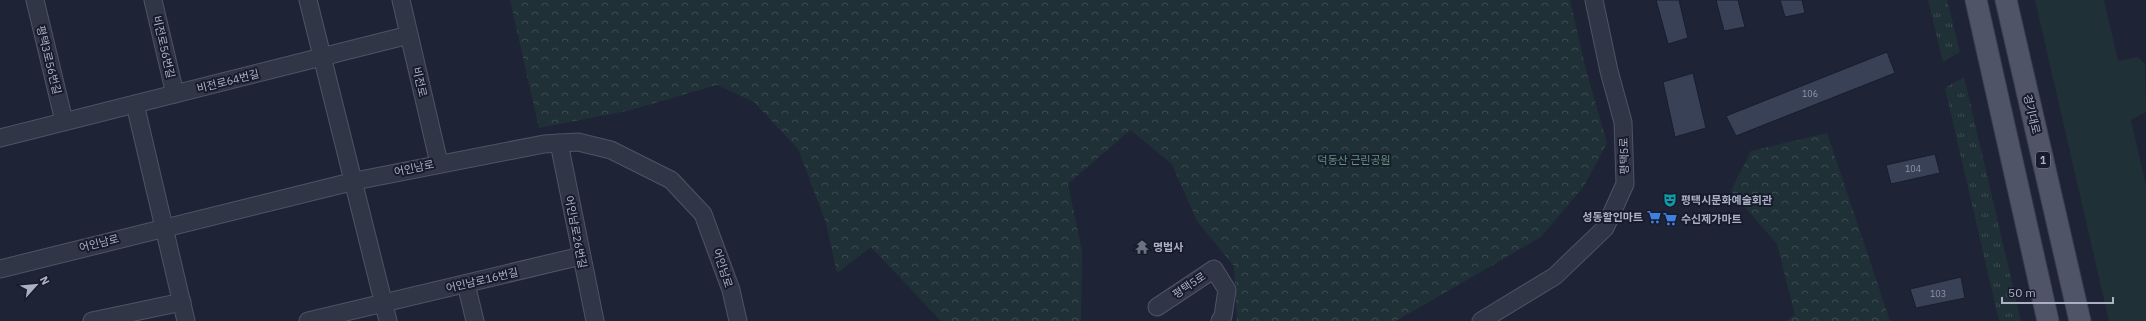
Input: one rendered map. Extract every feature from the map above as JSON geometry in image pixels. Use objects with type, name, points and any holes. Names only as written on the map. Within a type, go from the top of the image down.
[{"type":"main road","points":[[1976,0],[2048,321]]},
{"type":"main road","name":"경기대로","points":[[2006,0],[2080,321]]},
{"type":"street","name":"평택3로56번길","points":[[35,0],[64,121]]},
{"type":"street","name":"비전로56번길","points":[[153,0],[175,94]]},
{"type":"street","points":[[308,0],[355,181],[388,321]]},
{"type":"street","name":"비전로","points":[[401,0],[439,163]]},
{"type":"street","name":"평택5로","points":[[1481,321],[1556,276],[1605,228],[1625,184],[1623,122],[1609,71],[1594,0]]},
{"type":"street","name":"비전로64번길","points":[[0,138],[409,35]]},
{"type":"street","points":[[135,104],[186,321]]},
{"type":"street","name":"어인남로","points":[[0,269],[164,227],[355,181],[439,163],[544,144],[578,142],[611,150],[671,180],[703,214],[723,268],[738,321]]},
{"type":"street","name":"어인남로26번길","points":[[559,143],[595,321]]},
{"type":"street","name":"어인남로16번길","points":[[308,321],[581,256]]},
{"type":"street","name":"평택5로","points":[[1157,307],[1214,268],[1228,290],[1223,316],[1220,321]]},
{"type":"street","points":[[466,284],[475,321]]},
{"type":"street","points":[[92,321],[182,302]]},
{"type":"green space","name":"덕동산 근린공원","points":[[510,0],[1570,0],[1586,70],[1607,143],[1584,186],[1541,237],[1396,321],[1237,321],[1234,266],[1197,221],[1172,164],[1130,130],[1068,184],[1082,251],[1081,321],[941,321],[871,247],[837,273],[826,223],[798,149],[754,102],[717,85],[631,110],[539,128]]},
{"type":"green space","points":[[1928,0],[1947,0],[1960,52],[1943,62]]},
{"type":"green space","points":[[2035,0],[2104,0],[2118,61],[2138,57],[2145,64],[2146,112],[2131,120],[2146,186],[2146,321],[2109,321]]},
{"type":"green space","points":[[1964,77],[2021,321],[1999,321],[1945,88]]},
{"type":"green space","points":[[1827,133],[1890,321],[1786,321],[1795,315],[1777,244],[1731,191],[1751,151]]},
{"type":"building","points":[[1656,0],[1679,0],[1688,38],[1668,44]]},
{"type":"building","points":[[1716,0],[1738,0],[1745,27],[1724,31]]},
{"type":"building","points":[[1780,0],[1802,0],[1805,13],[1785,17]]},
{"type":"building","points":[[1887,52],[1895,73],[1736,136],[1726,116]]},
{"type":"building","points":[[1693,73],[1706,128],[1675,137],[1663,82]]},
{"type":"building","points":[[1935,154],[1940,173],[1891,184],[1886,165]]},
{"type":"building","points":[[1961,277],[1965,298],[1916,308],[1910,289]]},
{"type":"place","name":"평택시문화예술회관","points":[[1670,200]]},
{"type":"place","name":"성동할인마트","points":[[1654,217]]},
{"type":"place","name":"수신제가마트","points":[[1670,219]]},
{"type":"place","name":"명법사","points":[[1142,247]]}]
